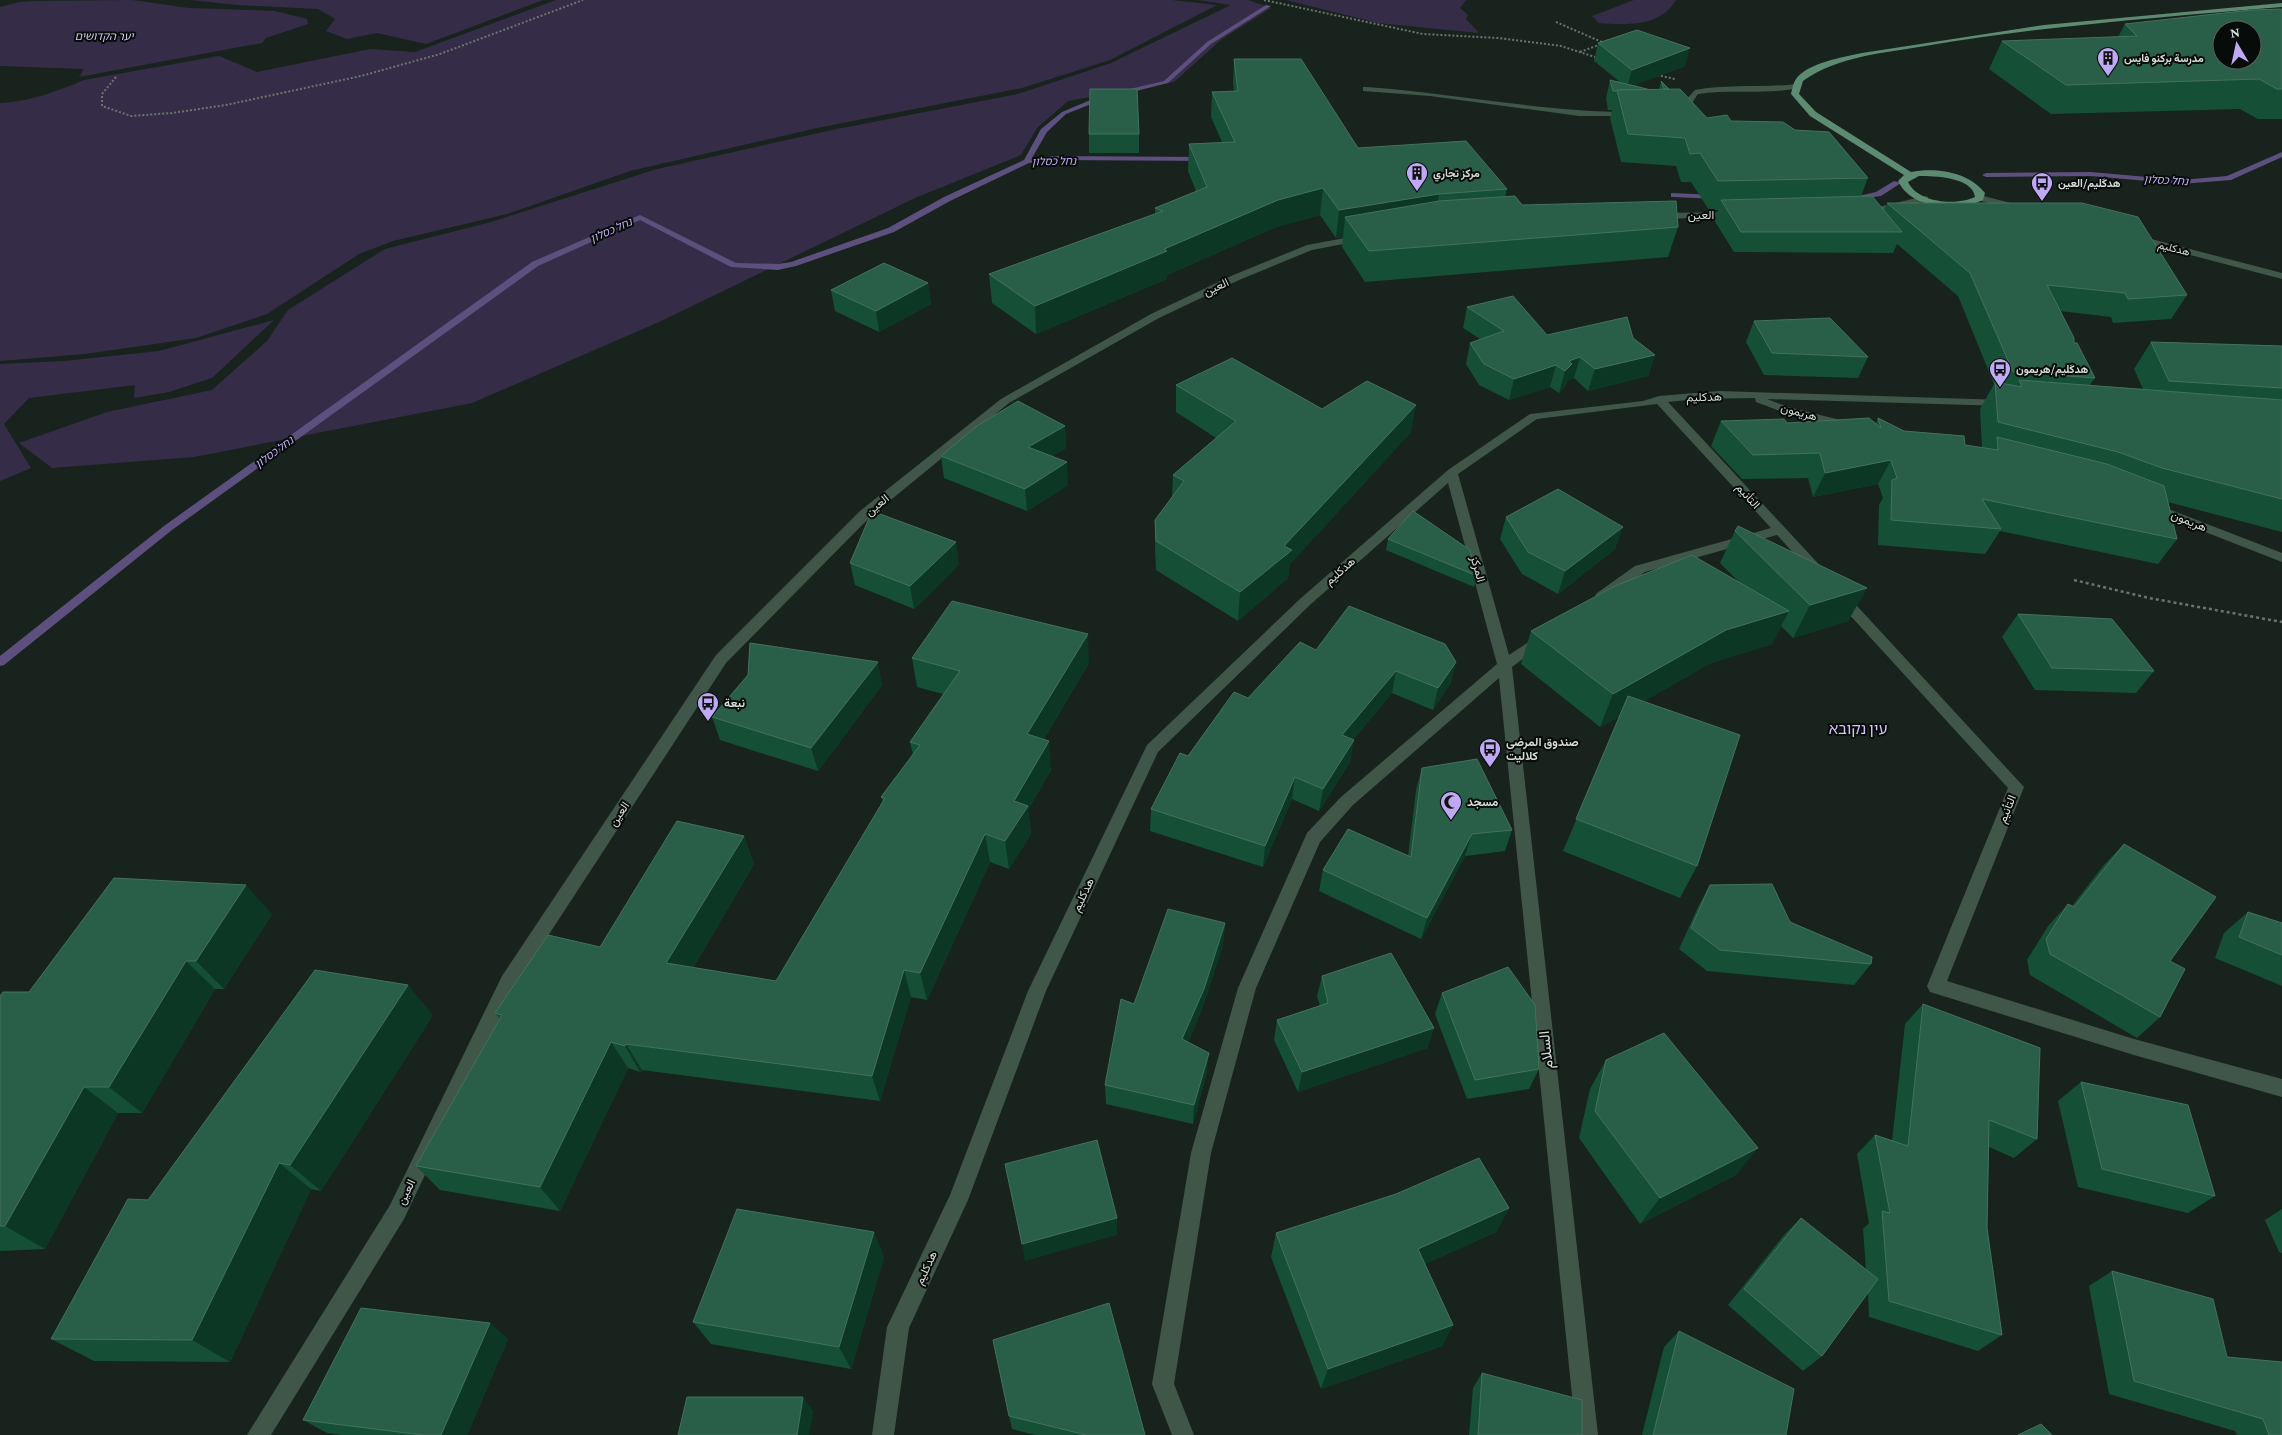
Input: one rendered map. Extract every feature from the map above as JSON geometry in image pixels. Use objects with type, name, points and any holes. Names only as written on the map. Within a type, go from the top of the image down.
[{"type":"main road","points":[[1910,175],[1813,114],[1795,94],[1796,86],[1806,74],[1821,66],[1923,45],[2064,25],[2282,5]]},
{"type":"main road","points":[[1931,173],[1957,178],[1977,188],[1980,198],[1974,202],[1958,204],[1925,199],[1914,194],[1904,186],[1903,181],[1910,175],[1931,173]]},
{"type":"street","points":[[1670,113],[1686,105],[1695,92],[1714,89],[1766,90],[1796,86]]},
{"type":"street","points":[[1366,89],[1430,94],[1579,114],[1642,114]]},
{"type":"street","points":[[1980,198],[2027,210]]},
{"type":"street","points":[[1850,213],[1925,199]]},
{"type":"street","name":"العين","points":[[1640,216],[1747,215]]},
{"type":"street","name":"هدكليم","points":[[2121,234],[2282,276]]},
{"type":"street","name":"العين","points":[[258,1435],[397,1212],[508,982],[721,660],[865,514],[1005,401],[1155,316],[1234,278],[1310,247],[1377,236]]},
{"type":"street","name":"هدكليم","points":[[883,1435],[898,1327],[958,1200],[1037,991],[1152,749],[1306,601],[1452,473],[1534,416],[1643,404],[1659,399],[1747,395],[1961,400],[2019,404]]},
{"type":"street","name":"هريمون","points":[[1747,395],[1784,409],[1861,428]]},
{"type":"street","name":"التأنيم","points":[[1659,399],[2016,787],[1936,986],[2134,1046],[2282,1088]]},
{"type":"street","name":"المركز","points":[[1452,473],[1505,665]]},
{"type":"street","name":"هريمون","points":[[2139,502],[2282,558]]},
{"type":"street","points":[[1593,603],[1640,570],[1779,530]]},
{"type":"street","points":[[1183,1435],[1164,1384],[1201,1153],[1247,988],[1313,838],[1347,801],[1505,665],[1553,631]]},
{"type":"street","name":"السلام","points":[[1505,665],[1587,1435]]},
{"type":"path","points":[[116,77],[102,94],[102,106],[131,116],[172,113],[226,105],[362,76],[440,54],[583,0]]},
{"type":"path","points":[[1264,0],[1423,34],[1498,38],[1561,46],[1606,61]]},
{"type":"path","points":[[1556,22],[1604,43],[1580,52]]},
{"type":"path","points":[[1653,74],[1714,89]]},
{"type":"path","points":[[2074,580],[2149,598],[2282,622]]},
{"type":"green space","name":"יער הקדושים","points":[[132,0],[189,8],[275,11],[307,19],[308,24],[266,38],[262,43],[79,77],[84,69],[0,66],[0,7],[19,2],[34,1]]},
{"type":"green space","points":[[191,0],[543,0],[426,44],[377,33],[347,39],[326,31],[335,19],[318,9],[237,5]]},
{"type":"green space","points":[[556,0],[1172,0],[1217,5],[1110,60],[1022,88],[817,128],[630,171],[507,214],[393,241],[359,254],[267,314],[196,338],[85,354],[0,361],[0,103],[21,101],[43,95],[84,80],[219,56],[257,72],[370,49],[415,52]]},
{"type":"green space","points":[[1198,0],[1248,0],[1271,8],[1222,39],[1174,82],[1068,101],[1037,128],[1021,155],[915,198],[659,322],[472,403],[194,457],[52,468],[19,443],[107,412],[212,390],[267,341],[288,310],[385,249],[491,222],[657,169],[832,130],[1018,94],[1111,63],[1231,5]]},
{"type":"green space","points":[[1286,0],[1466,0],[1460,8],[1468,15],[1466,19],[1479,33],[1378,23]]},
{"type":"green space","points":[[1634,0],[1676,0],[1661,15],[1652,20],[1642,22],[1631,24],[1599,23],[1592,16]]},
{"type":"green space","points":[[274,320],[212,378],[169,392],[134,398],[135,385],[29,398],[4,424],[31,468],[0,481],[0,364],[64,361],[159,351]]},
{"type":"building","points":[[2282,9],[2282,89],[2277,89],[2259,79],[2066,85],[2002,41],[2137,36],[2125,24],[2251,10]]},
{"type":"building","points":[[1637,30],[1690,48],[1632,70],[1598,43]]},
{"type":"building","points":[[1234,59],[1301,59],[1358,148],[1466,141],[1507,189],[1439,194],[1339,210],[1323,188],[1278,200],[1164,249],[1167,251],[1035,306],[989,274],[1163,211],[1155,208],[1207,187],[1189,144],[1235,142],[1212,92],[1238,91]]},
{"type":"building","points":[[1610,80],[1651,90],[1613,91]]},
{"type":"building","points":[[1661,81],[1669,89],[1664,89]]},
{"type":"building","points":[[1090,89],[1137,89],[1139,134],[1089,134]]},
{"type":"building","points":[[1680,89],[1707,118],[1727,115],[1731,121],[1783,122],[1795,130],[1829,132],[1868,178],[1718,181],[1700,153],[1690,154],[1685,138],[1628,134],[1617,90]]},
{"type":"building","points":[[1515,196],[1522,205],[1676,201],[1678,227],[1369,251],[1345,217],[1439,201]]},
{"type":"building","points":[[1872,196],[1902,232],[1741,232],[1721,200]]},
{"type":"building","points":[[1887,203],[2082,203],[2138,217],[2187,295],[2128,299],[2125,293],[2047,285],[2074,338],[2074,343],[2077,343],[2095,378],[2013,372],[1970,273]]},
{"type":"building","points":[[884,263],[928,283],[876,311],[831,290]]},
{"type":"building","points":[[1513,296],[1547,335],[1627,317],[1633,338],[1655,355],[1595,369],[1580,357],[1569,361],[1572,364],[1565,371],[1556,365],[1514,379],[1484,364],[1470,343],[1504,331],[1467,307]]},
{"type":"building","points":[[1830,318],[1868,357],[1772,353],[1754,321]]},
{"type":"building","points":[[2151,342],[2282,346],[2282,388],[2169,381]]},
{"type":"building","points":[[1232,358],[1322,409],[1367,381],[1416,405],[1284,546],[1292,550],[1240,592],[1156,541],[1155,520],[1184,481],[1173,475],[1236,421],[1176,385]]},
{"type":"building","points":[[2019,380],[2282,400],[2282,499],[2162,468],[2118,452],[1998,422],[1995,382],[2022,387]]},
{"type":"building","points":[[1018,401],[1065,426],[1028,447],[1067,462],[1025,489],[941,456],[977,426]]},
{"type":"building","points":[[1869,418],[1881,428],[1878,418],[1904,431],[1964,436],[1965,445],[1998,450],[1997,437],[2107,464],[2164,486],[2177,539],[1982,499],[2001,529],[1891,520],[1892,480],[1897,478],[1891,460],[1825,473],[1820,453],[1753,455],[1721,421],[1784,419],[1787,423]]},
{"type":"building","points":[[1558,489],[1623,527],[1565,571],[1528,552],[1506,517]]},
{"type":"building","points":[[872,511],[956,542],[910,586],[850,563]]},
{"type":"building","points":[[1413,511],[1470,550],[1477,576],[1388,539]]},
{"type":"building","points":[[1738,526],[1867,588],[1810,605],[1735,531]]},
{"type":"building","points":[[1692,555],[1789,611],[1726,630],[1613,694],[1531,631],[1615,586]]},
{"type":"building","points":[[952,601],[1088,634],[1027,734],[1049,741],[1014,801],[1028,806],[1005,841],[985,834],[920,973],[904,970],[872,1076],[626,1044],[625,1046],[611,1042],[540,1187],[416,1166],[502,1015],[495,1013],[548,935],[600,947],[677,821],[744,836],[666,963],[776,981],[885,798],[881,797],[920,745],[910,742],[960,671],[912,658]]},
{"type":"building","points":[[1349,606],[1445,644],[1456,662],[1438,688],[1396,671],[1342,735],[1354,740],[1323,789],[1295,777],[1265,846],[1151,809],[1180,753],[1188,756],[1234,692],[1248,698],[1300,642],[1316,650]]},
{"type":"building","points":[[2018,614],[2112,619],[2154,671],[2052,668]]},
{"type":"building","points":[[750,643],[878,662],[811,748],[712,717],[748,675]]},
{"type":"building","points":[[1628,696],[1740,735],[1697,866],[1576,819]]},
{"type":"building","points":[[1477,759],[1512,830],[1472,834],[1427,918],[1323,870],[1348,829],[1411,857],[1422,768]]},
{"type":"building","points":[[2124,844],[2216,897],[2170,961],[2185,969],[2160,1017],[2050,954],[2046,939],[2068,904],[2074,907]]},
{"type":"building","points":[[114,878],[246,885],[196,961],[186,961],[109,1087],[84,1087],[5,1226],[0,1226],[0,996],[3,992],[29,992]]},
{"type":"building","points":[[1772,884],[1790,922],[1872,957],[1871,964],[1720,950],[1691,928],[1710,885]]},
{"type":"building","points":[[1168,909],[1225,923],[1204,989],[1182,1039],[1209,1053],[1194,1105],[1105,1085],[1121,999],[1134,1004]]},
{"type":"building","points":[[2248,912],[2282,923],[2282,955],[2239,937]]},
{"type":"building","points":[[1391,953],[1434,1028],[1302,1072],[1277,1020],[1328,1003],[1322,976]]},
{"type":"building","points":[[1508,967],[1535,1005],[1539,1069],[1475,1080],[1442,993]]},
{"type":"building","points":[[315,970],[408,985],[290,1165],[279,1163],[192,1340],[51,1339],[128,1199],[148,1200]]},
{"type":"building","points":[[1923,1004],[2040,1048],[2037,1139],[1989,1120],[1987,1228],[2002,1335],[1889,1301],[1882,1211],[1890,1213],[1875,1135],[1908,1146]]},
{"type":"building","points":[[1664,1033],[1758,1148],[1660,1198],[1595,1111],[1606,1060]]},
{"type":"building","points":[[2081,1082],[2188,1105],[2215,1196],[2102,1169]]},
{"type":"building","points":[[1097,1140],[1117,1218],[1022,1244],[1005,1164]]},
{"type":"building","points":[[1479,1158],[1509,1208],[1418,1249],[1453,1325],[1328,1369],[1276,1233],[1396,1194]]},
{"type":"building","points":[[737,1209],[874,1232],[839,1347],[693,1322]]},
{"type":"building","points":[[1801,1218],[1878,1279],[1822,1356],[1744,1289]]},
{"type":"building","points":[[2112,1271],[2213,1299],[2227,1357],[2282,1362],[2282,1435],[2269,1435],[2263,1419],[2134,1381]]},
{"type":"building","points":[[1109,1303],[1145,1435],[1086,1435],[1009,1416],[993,1340]]},
{"type":"building","points":[[361,1308],[490,1323],[441,1435],[423,1435],[303,1420]]},
{"type":"building","points":[[1679,1331],[1794,1389],[1786,1435],[1653,1435]]},
{"type":"building","points":[[1482,1373],[1582,1400],[1582,1435],[1478,1435]]},
{"type":"building","points":[[687,1397],[803,1397],[797,1435],[678,1435]]},
{"type":"building","points":[[2041,1424],[2052,1435],[2018,1435]]},
{"type":"waterway","points":[[1027,161],[1044,131],[1064,113],[1102,97],[1166,82],[1209,43],[1268,6]]},
{"type":"waterway","name":"נחל כסלון","points":[[1986,175],[2091,174],[2181,182],[2228,178],[2282,154]]},
{"type":"waterway","name":"נחל כסלון","points":[[1027,161],[1054,158],[1204,159]]},
{"type":"waterway","name":"נחל כסלון","points":[[0,662],[168,528],[535,264],[640,217],[734,265],[778,267],[793,264],[891,230],[947,199],[1027,161]]},
{"type":"waterway","points":[[1853,198],[1878,194],[1897,183]]},
{"type":"waterway","points":[[1674,195],[1716,197]]},
{"type":"place","name":"مدرسة بركنو فايس","points":[[2108,77]]},
{"type":"place","name":"مركز تجاري","points":[[1417,192]]},
{"type":"place","name":"هدكَليم/العين","points":[[2042,202]]},
{"type":"place","name":"هدكَليم/هريمون","points":[[2000,388]]},
{"type":"place","name":"نبعة","points":[[708,722]]},
{"type":"place","name":"صندوق المرضى كلاليت","points":[[1490,768]]},
{"type":"place","name":"مسجد","points":[[1451,821]]},
{"type":"district","name":"עין נקובא","points":[[1858,729]]}]
